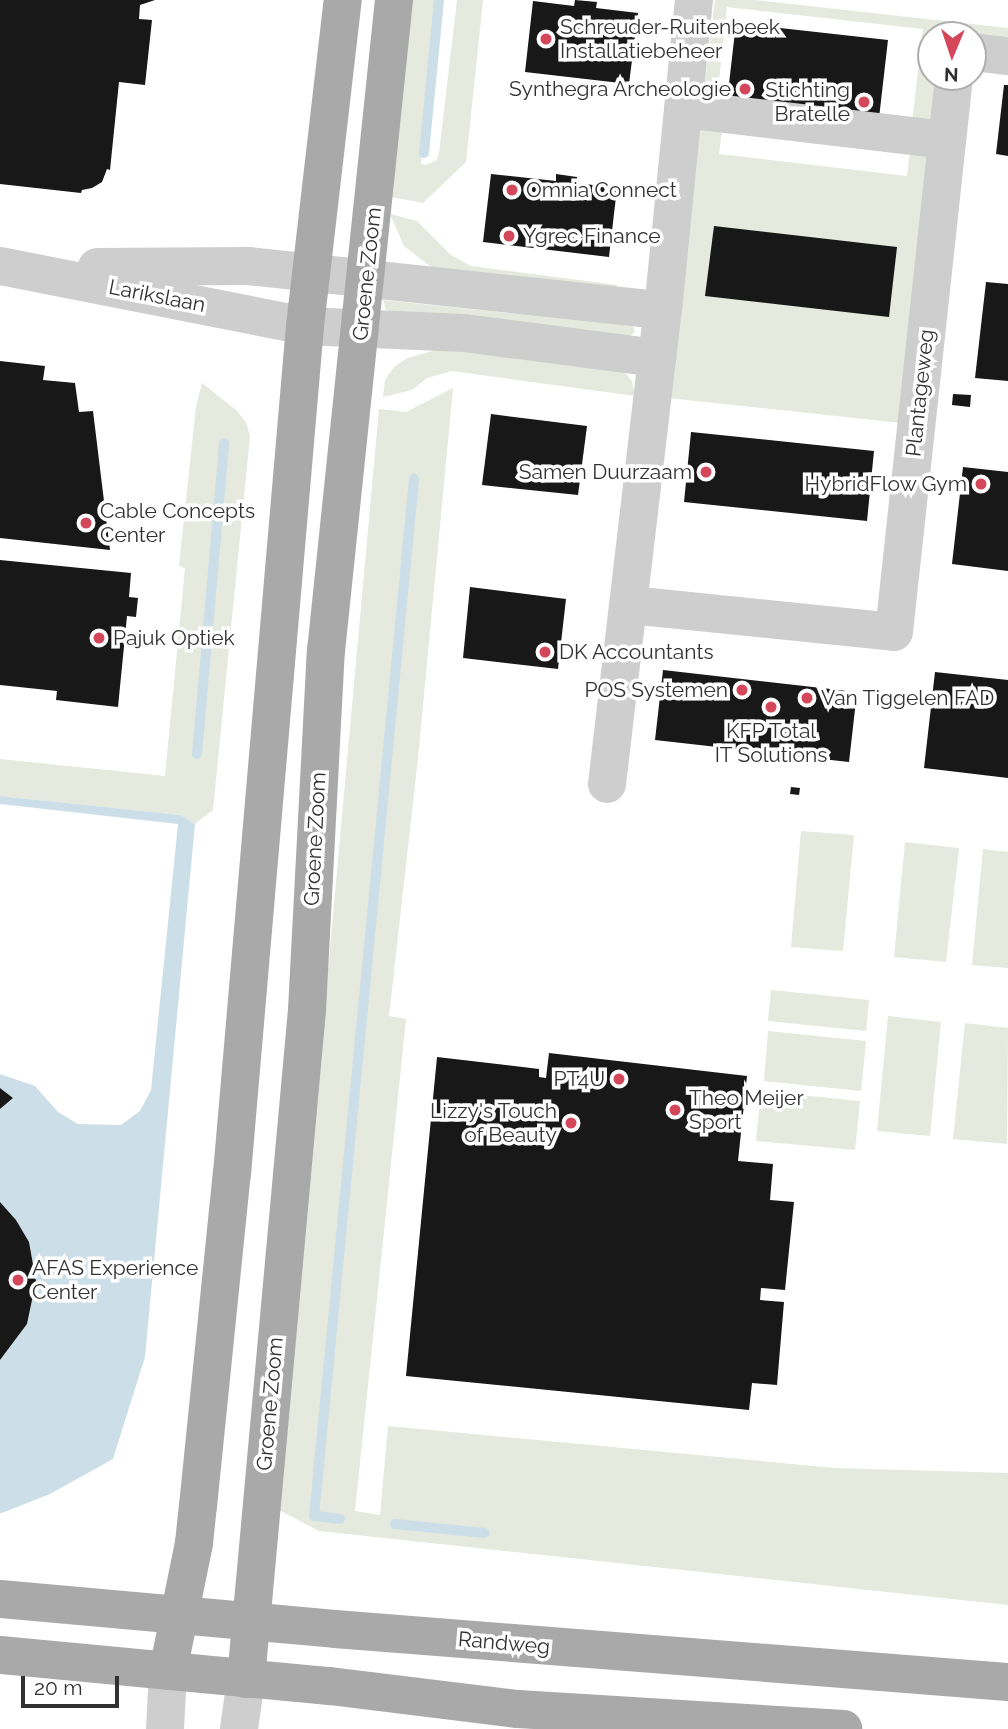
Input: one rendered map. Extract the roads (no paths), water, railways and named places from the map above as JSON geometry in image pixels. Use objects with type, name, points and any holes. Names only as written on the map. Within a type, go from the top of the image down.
[{"type":"main road","points":[[168,1671],[194,1543],[230,1187],[305,326],[343,0]]},
{"type":"main road","name":"Groene Zoom","points":[[246,1679],[306,1010],[326,651],[394,0]]},
{"type":"main road","name":"Randweg","points":[[0,1599],[1008,1682]]},
{"type":"main road","points":[[0,1655],[518,1709],[843,1729]]},
{"type":"street","points":[[607,784],[663,310],[694,0]]},
{"type":"street","points":[[987,54],[1008,56]]},
{"type":"street","name":"Plantageweg","points":[[630,605],[894,632],[952,91]]},
{"type":"street","points":[[683,110],[947,140]]},
{"type":"street","name":"Larikslaan","points":[[4,267],[248,266],[367,277]]},
{"type":"street","name":"Larikslaan","points":[[4,267],[305,326],[361,331]]},
{"type":"street","points":[[367,277],[663,310]]},
{"type":"street","points":[[361,331],[464,333],[657,358]]},
{"type":"street","points":[[165,1729],[168,1671]]},
{"type":"street","points":[[239,1729],[246,1679]]},
{"type":"waterway","points":[[424,153],[439,0]]},
{"type":"waterway","points":[[197,754],[224,443]]},
{"type":"waterway","points":[[340,1519],[314,1516],[414,479]]},
{"type":"waterway","points":[[395,1524],[485,1533]]},
{"type":"place","name":"Schreuder-Ruitenbeek Installatiebeheer","points":[[546,39]]},
{"type":"place","name":"Synthegra Archeologie","points":[[745,89]]},
{"type":"place","name":"Stichting Bratelle","points":[[864,102]]},
{"type":"place","name":"Omnia Connect","points":[[512,190]]},
{"type":"place","name":"Ygrec Finance","points":[[509,236]]},
{"type":"place","name":"Samen Duurzaam","points":[[706,472]]},
{"type":"place","name":"HybridFlow Gym","points":[[981,484]]},
{"type":"place","name":"Cable Concepts Center","points":[[86,523]]},
{"type":"place","name":"Pajuk Optiek","points":[[99,638]]},
{"type":"place","name":"DK Accountants","points":[[545,652]]},
{"type":"place","name":"POS Systemen","points":[[742,690]]},
{"type":"place","name":"Van Tiggelen FAD","points":[[807,698]]},
{"type":"place","name":"KFP Total IT Solutions","points":[[771,707]]},
{"type":"place","name":"PT4U","points":[[619,1079]]},
{"type":"place","name":"Theo Meijer Sport","points":[[675,1110]]},
{"type":"place","name":"Lizzy's Touch of Beauty","points":[[571,1123]]},
{"type":"place","name":"AFAS Experience Center","points":[[18,1280]]}]
